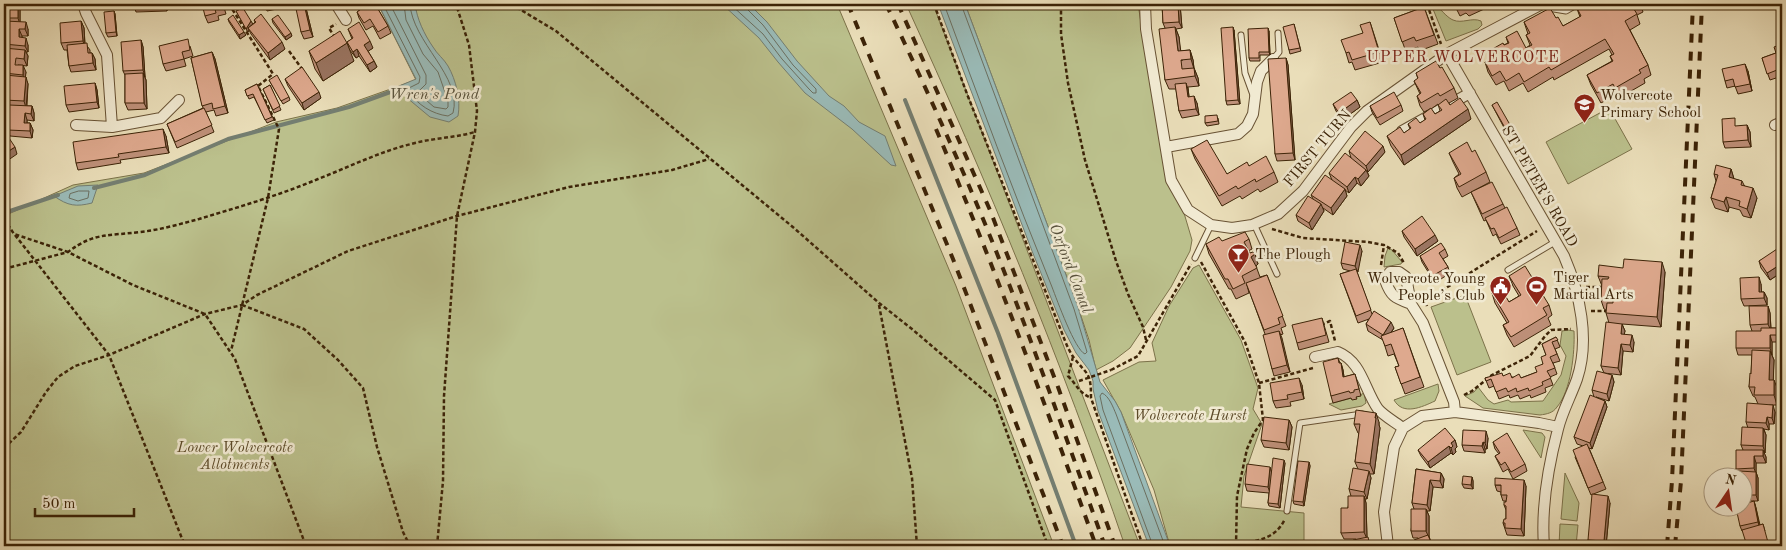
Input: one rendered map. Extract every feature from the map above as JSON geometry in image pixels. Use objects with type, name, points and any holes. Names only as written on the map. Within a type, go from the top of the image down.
[{"type":"street","points":[[83,4],[108,55],[112,127]]},
{"type":"street","points":[[336,4],[346,20]]},
{"type":"street","points":[[1145,4],[1146,29],[1171,180],[1188,210],[1211,225]]},
{"type":"street","name":"FIRST TURN","points":[[1211,225],[1232,228],[1255,224],[1278,214],[1303,191],[1351,127],[1367,111],[1447,54],[1542,4]]},
{"type":"street","name":"ST PETER'S ROAD","points":[[1447,54],[1567,263],[1576,288],[1582,325],[1582,352],[1577,377],[1558,428],[1546,486],[1542,528],[1544,546]]},
{"type":"street","points":[[1166,147],[1238,134],[1247,126],[1252,114],[1257,82],[1261,71],[1273,59]]},
{"type":"street","points":[[1402,131],[1470,93]]},
{"type":"street","points":[[76,125],[112,127],[161,118],[179,100]]},
{"type":"street","points":[[1411,304],[1423,322],[1454,402],[1455,412]]},
{"type":"street","points":[[1315,357],[1338,352],[1346,355],[1356,365],[1369,395],[1380,411],[1403,428]]},
{"type":"street","points":[[1388,546],[1384,512],[1394,447],[1403,428],[1422,416],[1455,412],[1539,423],[1558,428]]},
{"type":"lane","points":[[1542,4],[1548,8],[1566,11],[1578,4]]},
{"type":"lane","points":[[1273,59],[1280,52],[1278,33]]},
{"type":"lane","points":[[1241,35],[1245,73],[1255,101]]},
{"type":"lane","points":[[1255,224],[1277,274]]},
{"type":"lane","points":[[1196,256],[1211,225]]},
{"type":"lane","points":[[1508,270],[1555,242]]},
{"type":"lane","points":[[1287,511],[1300,423],[1380,411]]},
{"type":"path","points":[[229,4],[273,74],[258,86],[280,129],[268,198],[231,351]]},
{"type":"path","points":[[437,546],[443,481],[444,396],[457,216],[475,132],[477,111],[469,45],[456,4]]},
{"type":"path","points":[[511,4],[556,31],[794,228],[994,400],[1048,546]]},
{"type":"path","points":[[934,4],[1011,208],[1073,357],[1088,373],[1091,381],[1091,398],[1143,546]]},
{"type":"path","points":[[1427,4],[1447,54]]},
{"type":"path","points":[[1061,5],[1061,34],[1066,67],[1085,160],[1116,261],[1143,327],[1146,340]]},
{"type":"path","points":[[338,42],[329,28],[346,20]]},
{"type":"path","points":[[289,51],[302,69],[294,74]]},
{"type":"path","points":[[4,269],[68,252],[75,246],[94,237],[115,233],[138,233],[163,228],[268,198],[376,155],[412,143],[475,132]]},
{"type":"path","points":[[4,448],[21,432],[46,392],[58,377],[75,366],[109,355],[206,314],[242,305],[257,295],[348,251],[457,216],[569,187],[672,170],[709,159]]},
{"type":"path","points":[[4,219],[109,355],[185,546]]},
{"type":"path","points":[[1255,224],[1303,238],[1368,242],[1384,245],[1398,253],[1407,268],[1400,266]]},
{"type":"path","points":[[1425,301],[1545,226]]},
{"type":"path","points":[[14,234],[68,252],[133,286],[206,314],[231,351],[306,546]]},
{"type":"path","points":[[4,245],[4,265]]},
{"type":"path","points":[[1381,265],[1384,245]]},
{"type":"path","points":[[1075,382],[1110,370],[1138,356],[1196,256],[1245,342],[1259,383],[1263,420],[1254,433],[1247,449],[1237,496],[1236,545],[1264,539],[1278,532],[1287,511]]},
{"type":"path","points":[[1576,288],[1606,288]]},
{"type":"path","points":[[1422,292],[1428,308]]},
{"type":"path","points":[[879,303],[912,478],[917,546]]},
{"type":"path","points":[[242,305],[304,330],[338,360],[363,388],[376,447],[403,532],[410,546]]},
{"type":"path","points":[[1461,390],[1464,395],[1492,375],[1530,356],[1551,330],[1575,328],[1582,325],[1592,310],[1610,311]]},
{"type":"path","points":[[1316,326],[1330,322],[1338,352]]},
{"type":"path","points":[[1073,357],[1068,376],[1075,382],[1081,394],[1091,398]]},
{"type":"path","points":[[1259,383],[1313,368],[1315,357]]},
{"type":"path","points":[[1263,420],[1271,422]]},
{"type":"green space","name":"Lower Wolvercote Allotments","points":[[378,4],[837,4],[956,286],[1054,546],[4,546],[4,216],[73,185],[144,173],[276,122],[337,108],[416,80]]},
{"type":"green space","points":[[906,4],[933,4],[1140,546],[1125,546],[1076,409],[1022,272],[966,137]]},
{"type":"green space","points":[[965,4],[1138,4],[1161,149],[1169,182],[1184,213],[1192,240],[1190,251],[1171,287],[1130,348],[1113,361],[1096,370],[1089,340],[1078,307]]},
{"type":"green space","points":[[1438,7],[1453,20],[1478,20],[1481,21],[1482,25],[1478,29],[1446,41],[1433,9]]},
{"type":"green space","points":[[1609,108],[1632,149],[1568,184],[1546,142]]},
{"type":"green space","points":[[1388,248],[1402,262],[1401,264],[1384,267]]},
{"type":"green space","name":"Wolvercote Hurst","points":[[1199,265],[1241,340],[1258,388],[1253,409],[1262,424],[1244,476],[1241,507],[1304,513],[1304,546],[1170,546],[1154,490],[1121,412],[1103,380],[1139,362],[1156,361],[1152,343],[1169,306],[1193,268]]},
{"type":"green space","points":[[1465,295],[1491,362],[1457,375],[1431,307]]},
{"type":"green space","points":[[1562,331],[1574,331],[1571,371],[1562,400],[1552,412],[1540,415],[1483,408],[1465,396],[1474,392],[1478,387],[1488,400],[1494,404],[1508,400],[1511,402],[1543,401],[1561,375],[1566,356],[1560,345]]},
{"type":"green space","points":[[1438,384],[1439,391],[1435,401],[1424,406],[1413,409],[1402,408],[1394,400]]},
{"type":"green space","points":[[1364,393],[1366,403],[1362,406],[1341,410],[1329,404],[1352,398],[1356,399],[1356,397]]},
{"type":"green space","points":[[1523,430],[1542,433],[1545,437],[1541,458]]},
{"type":"green space","points":[[1565,473],[1579,503],[1577,521],[1561,519]]},
{"type":"green space","points":[[1560,524],[1578,525],[1576,546],[1559,546]]},
{"type":"water","name":"Wren's Pond","points":[[378,4],[415,4],[424,32],[435,50],[445,61],[453,77],[459,103],[458,116],[449,122],[430,117],[406,97],[399,86],[416,79]]},
{"type":"water","points":[[722,4],[749,4],[767,22],[797,61],[829,96],[844,106],[859,122],[885,136],[896,166],[891,165],[852,129],[805,93],[759,38]]},
{"type":"water","points":[[938,4],[965,4],[1078,307],[1100,382],[1121,412],[1170,546],[1149,546],[1098,411],[1093,381],[1089,370],[1076,353],[1064,330]]},
{"type":"water","points":[[98,185],[92,203],[72,205],[54,196],[78,186]]},
{"type":"building","points":[[4,4],[18,4],[18,18],[4,18]]},
{"type":"building","points":[[134,4],[164,4],[134,6]]},
{"type":"building","points":[[202,4],[223,4],[224,7],[215,9],[216,13],[205,16]]},
{"type":"building","points":[[295,4],[304,4],[310,30],[301,32]]},
{"type":"building","points":[[361,4],[375,4],[388,26],[378,32],[370,19],[364,23],[357,12],[364,7]]},
{"type":"building","points":[[1162,4],[1178,4],[1179,22],[1163,23]]},
{"type":"building","points":[[1580,4],[1636,4],[1632,6],[1637,14],[1625,21],[1648,65],[1639,70],[1641,73],[1615,88],[1613,84],[1597,93],[1587,75],[1613,61],[1610,56],[1614,54],[1605,39],[1551,70],[1549,67],[1524,82],[1519,73],[1506,81],[1500,71],[1492,76],[1485,62],[1493,58],[1489,51],[1503,43],[1504,45],[1509,43],[1506,37],[1517,31],[1526,48],[1532,45],[1526,35],[1530,33],[1524,22],[1550,8],[1563,26],[1581,16],[1576,6]]},
{"type":"building","points":[[1424,7],[1434,35],[1416,41],[1414,37],[1402,42],[1394,18]]},
{"type":"building","points":[[243,8],[251,21],[246,29],[236,11]]},
{"type":"building","points":[[114,11],[116,32],[106,33],[104,12]]},
{"type":"building","points":[[261,14],[282,42],[268,53],[248,28],[256,22],[254,20]]},
{"type":"building","points":[[233,15],[244,32],[239,35],[228,19]]},
{"type":"building","points":[[278,15],[291,33],[285,37],[272,19]]},
{"type":"building","points":[[4,21],[26,22],[25,29],[19,29],[19,37],[26,38],[25,46],[4,44]]},
{"type":"building","points":[[81,21],[83,41],[61,43],[60,23]]},
{"type":"building","points":[[359,22],[370,41],[364,45],[374,61],[367,65],[357,49],[353,52],[347,42],[353,38],[348,29]]},
{"type":"building","points":[[1370,22],[1379,52],[1352,60],[1349,52],[1346,53],[1341,40],[1363,33],[1360,25]]},
{"type":"building","points":[[1294,24],[1300,48],[1289,50],[1283,27]]},
{"type":"building","points":[[1175,27],[1178,51],[1190,50],[1191,59],[1181,60],[1182,69],[1194,68],[1195,76],[1165,80],[1159,29]]},
{"type":"building","points":[[1233,27],[1238,100],[1226,101],[1221,28]]},
{"type":"building","points":[[1268,28],[1269,52],[1259,52],[1259,58],[1249,58],[1248,29]]},
{"type":"building","points":[[340,31],[347,43],[316,63],[309,51]]},
{"type":"building","points":[[188,39],[190,50],[182,52],[184,59],[163,64],[159,46]]},
{"type":"building","points":[[141,40],[143,70],[123,71],[121,42]]},
{"type":"building","points":[[87,43],[88,53],[92,53],[93,63],[69,66],[67,45]]},
{"type":"building","points":[[1782,44],[1782,68],[1767,74],[1762,58],[1776,53],[1774,47]]},
{"type":"building","points":[[4,48],[25,50],[24,59],[16,58],[15,65],[23,65],[23,75],[4,73]]},
{"type":"building","points":[[212,52],[225,106],[213,109],[212,103],[202,106],[191,58]]},
{"type":"building","points":[[1286,58],[1293,153],[1275,154],[1268,59]]},
{"type":"building","points":[[1436,61],[1440,68],[1442,67],[1454,88],[1440,96],[1438,93],[1421,103],[1417,96],[1421,93],[1414,81],[1418,78],[1416,73]]},
{"type":"building","points":[[1745,64],[1750,84],[1735,87],[1733,79],[1725,81],[1722,69]]},
{"type":"building","points":[[302,67],[319,92],[302,103],[285,79]]},
{"type":"building","points":[[143,73],[144,103],[125,103],[125,74]]},
{"type":"building","points":[[5,75],[26,77],[24,101],[4,100]]},
{"type":"building","points":[[277,75],[289,97],[281,101],[269,80]]},
{"type":"building","points":[[95,83],[97,102],[66,105],[64,86]]},
{"type":"building","points":[[1186,83],[1188,97],[1194,96],[1196,109],[1179,111],[1175,84]]},
{"type":"building","points":[[257,84],[272,117],[265,120],[253,94],[247,96],[245,90]]},
{"type":"building","points":[[270,85],[280,106],[273,110],[263,89]]},
{"type":"building","points":[[1351,92],[1357,100],[1339,113],[1333,104]]},
{"type":"building","points":[[1394,92],[1401,105],[1377,118],[1370,106]]},
{"type":"building","points":[[1460,98],[1468,109],[1401,155],[1387,136],[1400,127],[1404,133],[1411,128],[1408,124],[1416,118],[1420,123],[1426,119],[1423,114],[1431,108],[1435,114],[1442,110],[1438,105],[1446,99],[1450,105]]},
{"type":"building","points":[[1497,102],[1513,130],[1508,133],[1492,105]]},
{"type":"building","points":[[9,105],[32,106],[31,114],[25,113],[24,123],[30,123],[30,131],[8,130]]},
{"type":"building","points":[[204,108],[212,125],[175,142],[167,124]]},
{"type":"building","points":[[1217,115],[1218,121],[1205,123],[1205,116]]},
{"type":"building","points":[[1735,118],[1735,126],[1747,125],[1748,140],[1723,142],[1722,119]]},
{"type":"building","points":[[163,129],[166,147],[118,154],[119,157],[76,163],[73,142]]},
{"type":"building","points":[[1365,131],[1383,146],[1366,166],[1349,151]]},
{"type":"building","points":[[7,135],[15,147],[4,154],[4,137]]},
{"type":"building","points":[[1207,140],[1227,174],[1247,162],[1249,166],[1266,156],[1274,172],[1256,182],[1255,179],[1238,189],[1236,186],[1219,196],[1191,149]]},
{"type":"building","points":[[1467,142],[1472,152],[1475,150],[1486,172],[1459,187],[1454,178],[1461,174],[1449,153]]},
{"type":"building","points":[[1345,153],[1366,170],[1358,179],[1355,177],[1347,187],[1329,173]]},
{"type":"building","points":[[1716,165],[1731,169],[1729,177],[1742,181],[1741,185],[1753,188],[1747,209],[1739,206],[1740,201],[1726,197],[1724,202],[1711,198],[1718,175],[1714,174]]},
{"type":"building","points":[[1325,175],[1345,189],[1331,208],[1311,195]]},
{"type":"building","points":[[1492,182],[1503,204],[1482,214],[1471,192]]},
{"type":"building","points":[[1308,196],[1321,204],[1309,223],[1296,215]]},
{"type":"building","points":[[1507,207],[1517,228],[1499,238],[1494,228],[1491,229],[1485,218]]},
{"type":"building","points":[[1422,216],[1435,235],[1415,249],[1402,231]]},
{"type":"building","name":"The Plough","points":[[1245,232],[1249,239],[1244,242],[1250,253],[1253,252],[1255,254],[1251,257],[1257,268],[1242,276],[1245,283],[1233,289],[1228,279],[1225,279],[1206,244],[1219,237],[1222,241]]},
{"type":"building","points":[[1345,242],[1360,245],[1355,266],[1341,263]]},
{"type":"building","points":[[1441,243],[1445,249],[1439,253],[1448,267],[1432,276],[1420,256]]},
{"type":"building","points":[[1780,247],[1782,250],[1782,266],[1781,264],[1767,273],[1759,261]]},
{"type":"building","points":[[1624,259],[1662,262],[1657,317],[1606,313],[1607,303],[1613,303],[1613,300],[1601,300],[1602,279],[1608,279],[1609,277],[1598,276],[1599,265],[1623,268]]},
{"type":"building","points":[[1525,266],[1549,305],[1543,308],[1547,315],[1511,337],[1503,325],[1509,322],[1492,293],[1501,288],[1509,302],[1521,295],[1509,276]]},
{"type":"building","points":[[1356,269],[1371,310],[1356,316],[1340,274]]},
{"type":"building","points":[[1267,275],[1283,316],[1278,318],[1280,324],[1264,330],[1246,283]]},
{"type":"building","points":[[1759,277],[1759,292],[1764,292],[1764,298],[1741,299],[1740,278]]},
{"type":"building","points":[[1749,306],[1768,306],[1768,324],[1750,325]]},
{"type":"building","points":[[1374,311],[1391,322],[1383,335],[1366,324]]},
{"type":"building","points":[[1322,318],[1326,335],[1297,343],[1292,325]]},
{"type":"building","points":[[1606,322],[1622,324],[1621,334],[1632,335],[1630,345],[1621,344],[1618,368],[1601,366]]},
{"type":"building","points":[[1403,328],[1420,377],[1401,384],[1395,367],[1399,366],[1391,344],[1385,346],[1381,336]]},
{"type":"building","points":[[1761,328],[1778,328],[1778,335],[1770,335],[1770,348],[1736,348],[1736,331],[1761,331]]},
{"type":"building","points":[[1279,331],[1287,365],[1272,369],[1263,335]]},
{"type":"building","points":[[1556,337],[1558,340],[1552,342],[1557,354],[1550,357],[1555,368],[1547,371],[1551,378],[1542,382],[1543,385],[1529,391],[1528,388],[1517,392],[1516,388],[1508,392],[1506,388],[1496,392],[1491,379],[1486,381],[1485,378],[1502,373],[1503,376],[1510,373],[1512,378],[1519,374],[1521,378],[1537,372],[1535,367],[1543,364],[1541,357],[1546,355],[1542,344]]},
{"type":"building","points":[[1752,350],[1770,351],[1769,380],[1774,380],[1774,395],[1754,395],[1755,387],[1749,387]]},
{"type":"building","points":[[1338,358],[1339,363],[1341,363],[1343,377],[1355,374],[1359,389],[1350,393],[1349,391],[1331,396],[1323,362]]},
{"type":"building","points":[[1597,371],[1612,375],[1607,394],[1592,390]]},
{"type":"building","points":[[1299,378],[1302,392],[1287,395],[1288,399],[1273,401],[1270,383]]},
{"type":"building","points":[[1590,395],[1605,401],[1590,443],[1574,437]]},
{"type":"building","points":[[1747,403],[1773,405],[1772,418],[1767,417],[1766,423],[1746,422]]},
{"type":"building","points":[[1356,410],[1376,413],[1370,464],[1355,462],[1360,424],[1354,424]]},
{"type":"building","points":[[1264,417],[1289,420],[1286,443],[1261,440]]},
{"type":"building","points":[[1742,427],[1763,428],[1763,446],[1741,445]]},
{"type":"building","points":[[1445,428],[1455,440],[1451,443],[1453,446],[1451,448],[1449,446],[1428,462],[1418,450]]},
{"type":"building","points":[[1463,430],[1486,431],[1485,443],[1483,442],[1482,446],[1462,445]]},
{"type":"building","points":[[1507,433],[1525,464],[1511,472],[1505,462],[1501,465],[1495,456],[1500,453],[1493,442]]},
{"type":"building","points":[[1587,444],[1603,482],[1588,488],[1573,450]]},
{"type":"building","points":[[1736,450],[1763,450],[1763,456],[1754,456],[1754,468],[1736,468]]},
{"type":"building","points":[[1273,458],[1284,460],[1278,504],[1268,503]]},
{"type":"building","points":[[1298,461],[1309,462],[1303,502],[1293,501]]},
{"type":"building","points":[[1247,464],[1270,467],[1268,487],[1245,484]]},
{"type":"building","points":[[1353,468],[1369,471],[1364,492],[1349,489]]},
{"type":"building","points":[[1416,469],[1441,473],[1440,481],[1430,480],[1427,505],[1412,503]]},
{"type":"building","points":[[1754,472],[1756,472],[1756,495],[1754,495]]},
{"type":"building","points":[[1463,476],[1472,477],[1471,485],[1462,484]]},
{"type":"building","points":[[1495,478],[1524,480],[1521,529],[1505,528],[1505,523],[1503,523],[1504,519],[1506,519],[1506,506],[1504,502],[1506,502],[1507,495],[1501,495],[1501,485],[1495,485]]},
{"type":"building","points":[[1592,494],[1608,496],[1604,541],[1588,540]]},
{"type":"building","points":[[1348,496],[1364,496],[1364,532],[1341,533],[1341,508],[1348,508]]},
{"type":"building","points":[[1754,501],[1758,522],[1740,526],[1738,518],[1754,518]]},
{"type":"building","points":[[1411,509],[1426,509],[1426,531],[1411,531]]},
{"type":"building","points":[[1763,524],[1769,546],[1747,546],[1742,530]]},
{"type":"building","points":[[1428,535],[1432,545],[1440,542],[1441,546],[1416,546],[1414,540]]},
{"type":"building","points":[[1368,537],[1370,546],[1354,546],[1353,540]]},
{"type":"building","points":[[1507,542],[1522,546],[1506,546]]},
{"type":"waterway","points":[[1028,4],[1027,6],[1060,4]]},
{"type":"waterway","points":[[94,188],[145,175],[228,139],[349,107],[393,91]]},
{"type":"waterway","points":[[905,100],[998,333],[1076,546]]},
{"type":"waterway","points":[[4,213],[58,195]]},
{"type":"railway","points":[[848,4],[953,259],[1063,546]]},
{"type":"railway","points":[[886,4],[923,82],[998,255],[1105,546]]},
{"type":"railway","points":[[898,4],[990,210],[1058,387],[1115,546]]},
{"type":"railway","points":[[1667,546],[1672,481],[1693,4]]},
{"type":"railway","points":[[1675,546],[1681,481],[1702,4]]},
{"type":"railway","points":[[936,129],[1019,336],[1096,546]]},
{"type":"place","name":"Wolvercote Primary School","points":[[1584,123]]},
{"type":"place","name":"The Plough","points":[[1239,273]]},
{"type":"place","name":"Tiger Martial Arts","points":[[1537,305]]},
{"type":"place","name":"Wolvercote Young People’s Club","points":[[1501,306]]},
{"type":"district","name":"UPPER WOLVERCOTE","points":[[1463,56]]},
{"type":"water label","name":"Oxford Canal","points":[[1072,268]]}]
